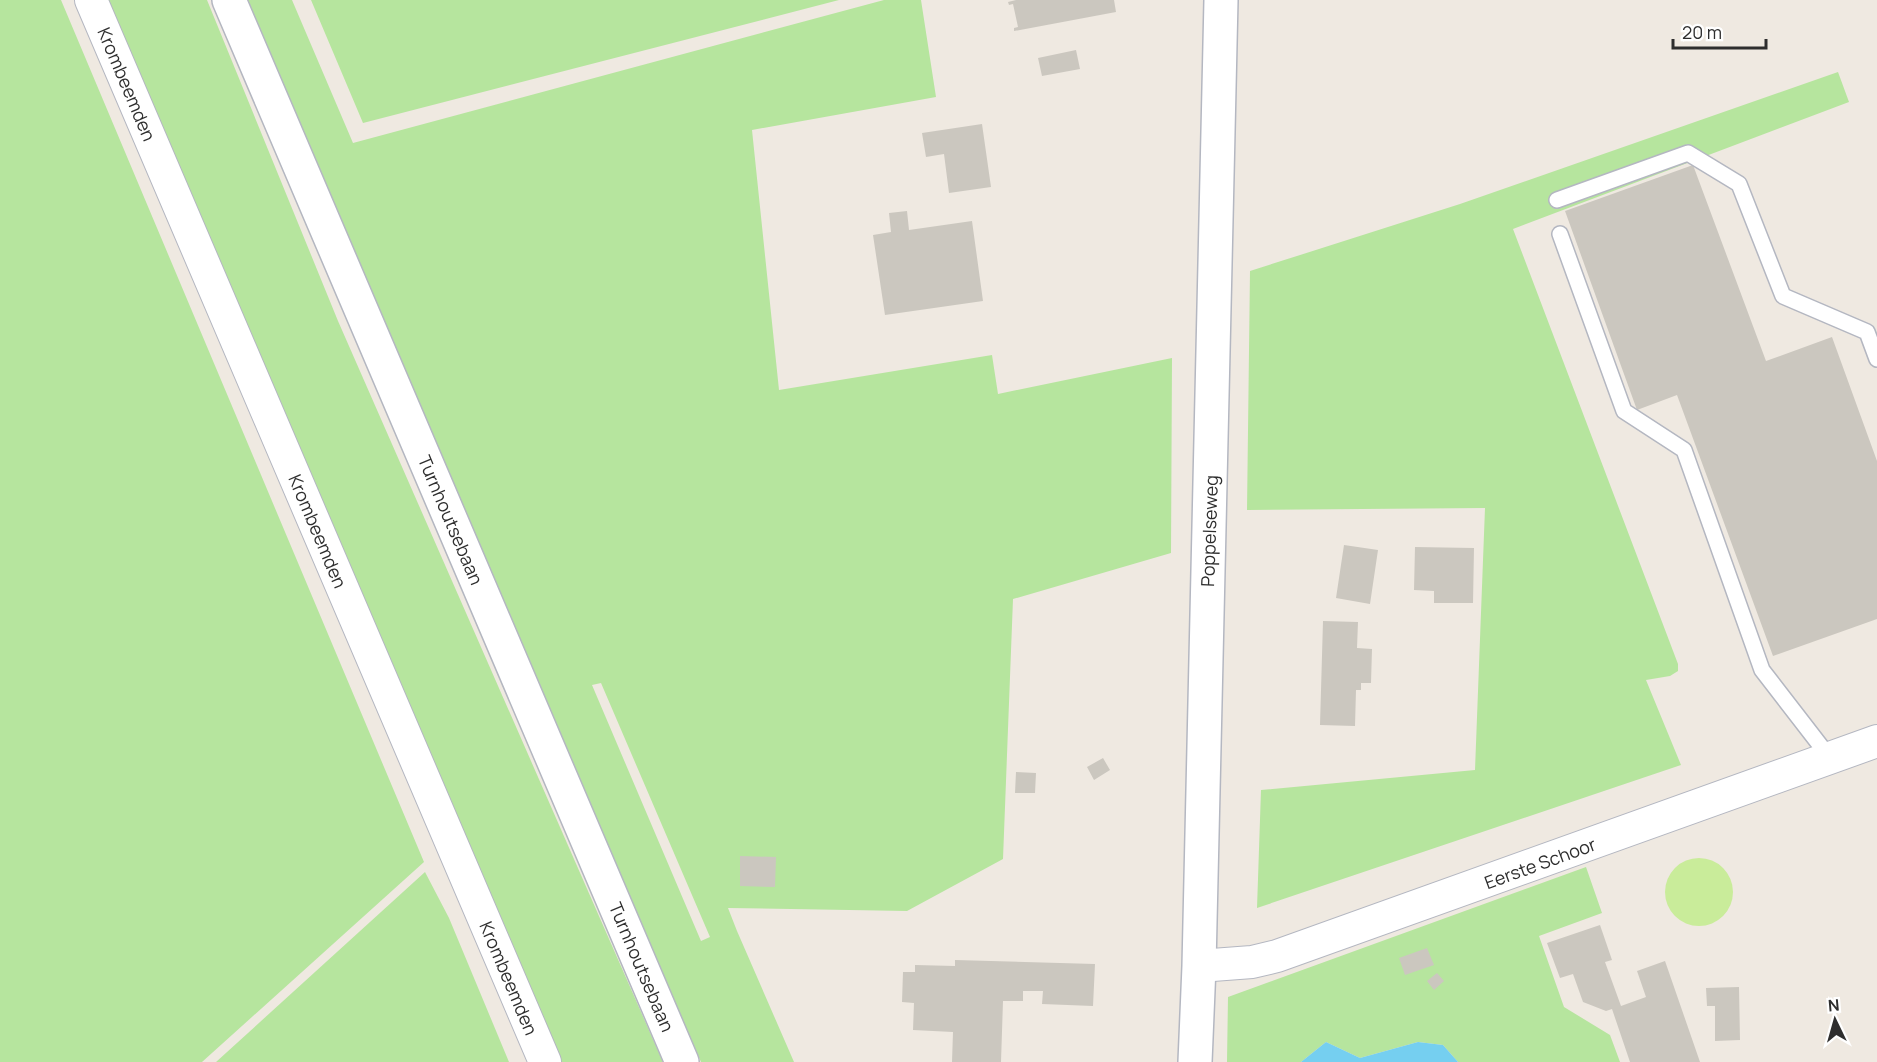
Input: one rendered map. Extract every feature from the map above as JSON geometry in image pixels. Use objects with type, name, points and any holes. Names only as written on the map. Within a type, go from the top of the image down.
[{"type":"main road","name":"Turnhoutsebaan","points":[[229,0],[681,1055]]},
{"type":"main road","name":"Poppelseweg","points":[[1195,1062],[1221,0]]},
{"type":"street","name":"Krombeemden","points":[[91,0],[545,1062]]},
{"type":"street","name":"Eerste Schoor","points":[[1199,966],[1252,962],[1277,956],[1877,741]]},
{"type":"lane","points":[[1557,200],[1688,153],[1739,184],[1783,296],[1867,332],[1876,356]]},
{"type":"lane","points":[[1560,234],[1624,411],[1684,450],[1762,670],[1830,758]]},
{"type":"green space","points":[[0,0],[61,0],[424,862],[202,1062],[0,1062]]},
{"type":"green space","points":[[104,0],[207,0],[338,321],[663,1062],[556,1062]]},
{"type":"green space","points":[[243,0],[292,0],[353,143],[884,0],[921,0],[936,97],[752,130],[779,390],[992,355],[998,394],[1172,358],[1171,553],[1013,599],[1003,859],[907,911],[728,908],[794,1062],[701,1062],[377,318]],"holes":[[[601,683],[710,937],[701,941],[592,685]]]},
{"type":"green space","points":[[311,0],[839,0],[363,123]]},
{"type":"green space","points":[[1838,72],[1849,102],[1513,229],[1678,664],[1678,671],[1670,676],[1646,680],[1681,765],[1257,908],[1261,790],[1475,770],[1485,508],[1247,510],[1250,271],[1460,204]]},
{"type":"green space","points":[[1699,858],[1712,861],[1723,868],[1730,879],[1733,892],[1730,905],[1723,916],[1712,923],[1699,926],[1686,923],[1675,916],[1668,905],[1665,892],[1668,879],[1675,868],[1686,861]]},
{"type":"green space","points":[[1586,867],[1602,913],[1539,936],[1564,1007],[1610,1035],[1620,1062],[1458,1062],[1443,1045],[1418,1042],[1360,1058],[1326,1042],[1301,1062],[1227,1062],[1228,997]]},
{"type":"green space","points":[[425,872],[449,918],[509,1062],[216,1062]]},
{"type":"water","points":[[1326,1042],[1360,1058],[1418,1042],[1443,1045],[1458,1062],[1301,1062]]},
{"type":"building","points":[[1016,0],[1114,0],[1116,12],[1014,31],[1014,28],[1018,27],[1013,4],[1009,5],[1008,2]]},
{"type":"building","points":[[1076,50],[1080,69],[1042,76],[1038,58]]},
{"type":"building","points":[[982,124],[991,187],[949,193],[944,154],[926,157],[922,133]]},
{"type":"building","points":[[1693,165],[1766,361],[1832,337],[1877,461],[1877,619],[1773,656],[1677,395],[1637,410],[1565,211]]},
{"type":"building","points":[[907,211],[909,230],[972,221],[983,301],[885,315],[873,235],[891,232],[889,213]]},
{"type":"building","points":[[1344,545],[1378,550],[1370,604],[1336,598]]},
{"type":"building","points":[[1415,547],[1474,548],[1473,603],[1434,603],[1434,591],[1414,590]]},
{"type":"building","points":[[1323,621],[1358,622],[1357,648],[1372,649],[1371,683],[1361,683],[1361,690],[1356,690],[1355,726],[1320,725]]},
{"type":"building","points":[[1103,758],[1110,770],[1094,780],[1087,767]]},
{"type":"building","points":[[1016,772],[1036,773],[1035,793],[1015,793]]},
{"type":"building","points":[[740,856],[776,857],[775,887],[740,886]]},
{"type":"building","points":[[1600,925],[1612,960],[1605,962],[1621,1006],[1646,997],[1637,971],[1665,961],[1700,1062],[1630,1062],[1612,1009],[1606,1011],[1583,1002],[1573,974],[1560,978],[1547,943]]},
{"type":"building","points":[[1427,948],[1434,965],[1405,975],[1399,958]]},
{"type":"building","points":[[955,960],[1095,964],[1093,1006],[1042,1004],[1043,991],[1023,991],[1023,1001],[1003,1001],[1001,1062],[952,1062],[953,1032],[913,1030],[914,1003],[902,1002],[903,972],[915,972],[915,965],[955,966]]},
{"type":"building","points":[[1437,973],[1444,981],[1434,990],[1427,981]]},
{"type":"building","points":[[1739,987],[1740,1040],[1715,1041],[1715,1006],[1707,1006],[1706,988]]}]
